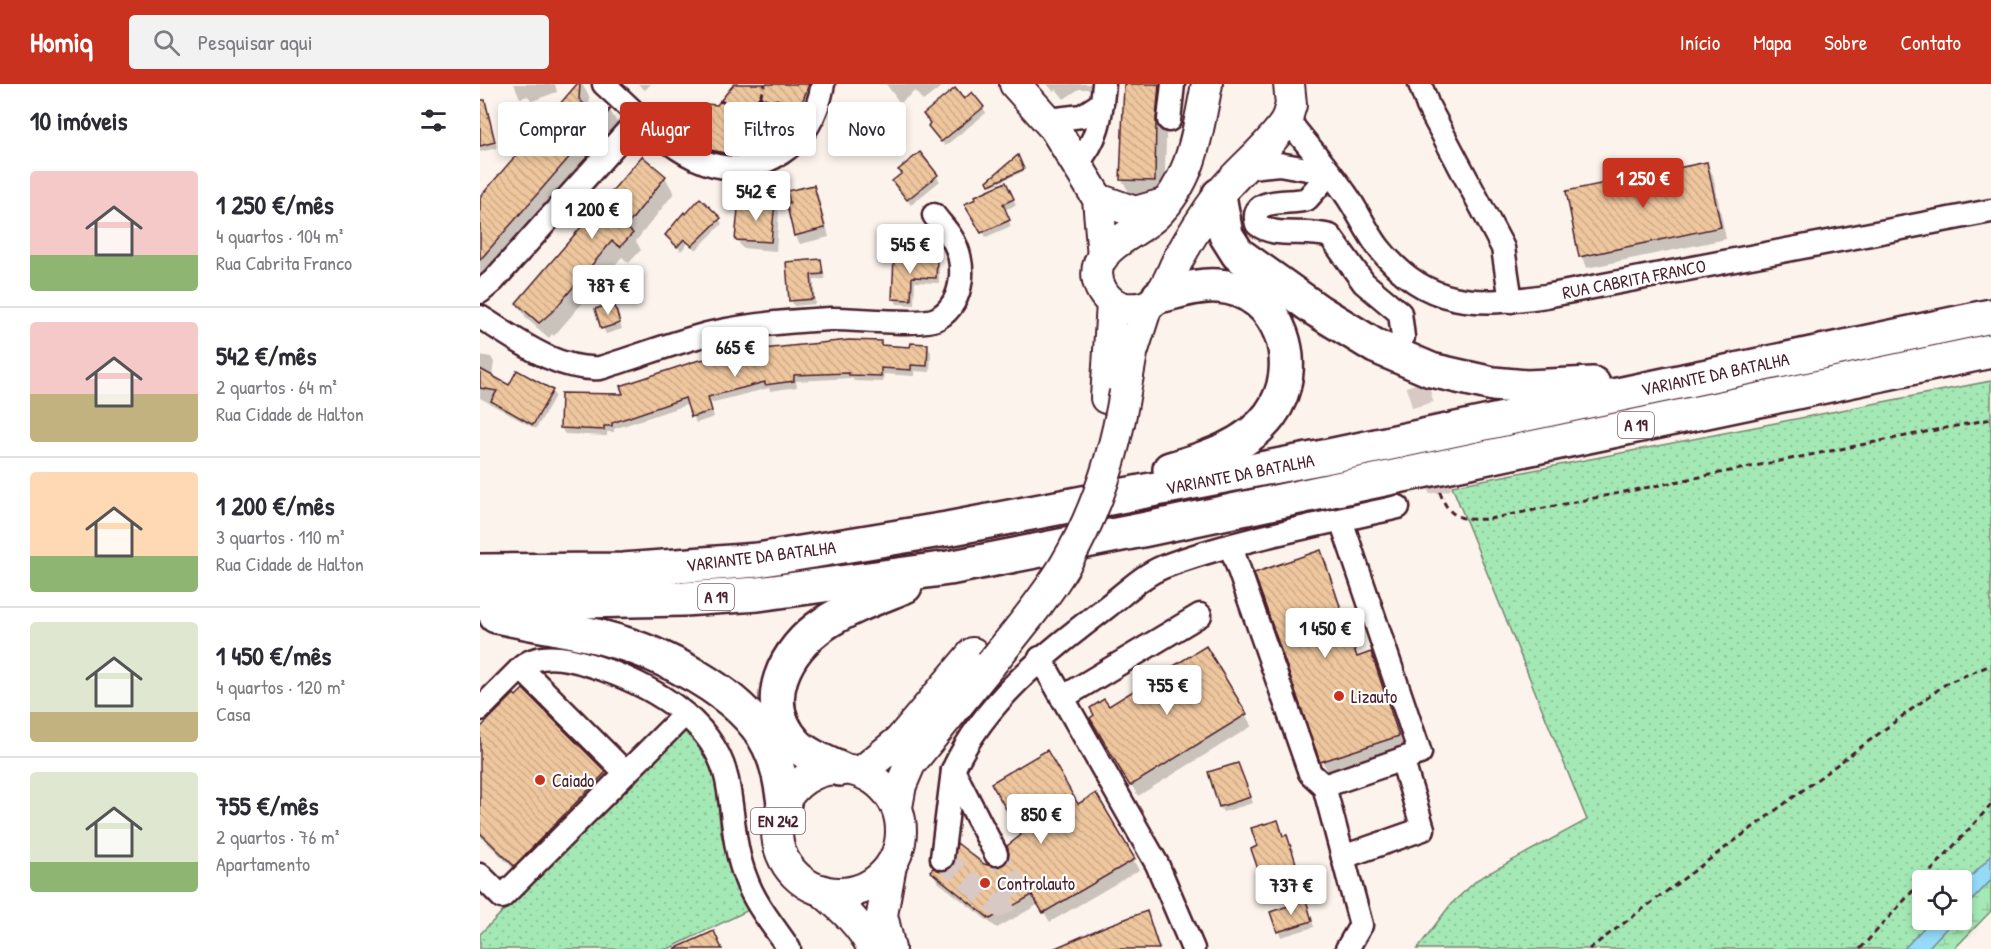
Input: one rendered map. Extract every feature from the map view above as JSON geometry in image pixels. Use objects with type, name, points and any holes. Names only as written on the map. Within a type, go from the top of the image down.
[{"type":"highway","points":[[1219,195],[1226,235],[1238,254],[1318,311],[1393,354],[1431,370],[1493,384],[1527,387],[1584,382],[1636,391]]},
{"type":"highway","points":[[1106,500],[1130,480],[1196,462],[1227,450],[1269,417],[1281,398],[1286,381],[1288,359],[1282,334],[1261,303],[1242,293],[1218,286],[1153,301]]},
{"type":"highway","name":"VARIANTE DA BATALHA","points":[[480,572],[623,570],[758,560],[1106,500],[1991,316]]},
{"type":"highway","name":"VARIANTE DA BATALHA","points":[[480,603],[684,599],[758,594],[950,568],[1181,522],[1991,351]]},
{"type":"highway","points":[[851,770],[810,755],[796,744],[785,730],[779,715],[778,686],[790,655],[826,622],[865,602],[950,568]]},
{"type":"highway","points":[[480,612],[604,638],[643,651],[704,682],[746,716],[768,743],[780,780],[784,803]]},
{"type":"main road","points":[[1015,84],[1048,120],[1098,199],[1103,257]]},
{"type":"main road","points":[[1153,301],[1128,308],[1112,303],[1102,292],[1099,281],[1099,264],[1103,257],[1141,229],[1167,203],[1190,167],[1207,84]]},
{"type":"main road","points":[[1115,395],[1153,301],[1188,243],[1219,195],[1284,125],[1289,116],[1289,84]]},
{"type":"main road","points":[[1098,199],[1135,212],[1167,203]]},
{"type":"main road","points":[[851,770],[900,740],[1042,599],[1082,534],[1112,458],[1115,395],[1112,303]]},
{"type":"main road","points":[[897,807],[901,785],[910,764],[982,659]]},
{"type":"main road","points":[[851,770],[876,780],[888,792],[897,807],[901,826],[900,847],[891,865],[882,915],[890,949]]},
{"type":"main road","name":"EN 242","points":[[851,770],[823,771],[807,778],[794,789],[784,803],[778,824],[779,845],[787,865],[802,880],[821,890],[873,949]]},
{"type":"main road","name":"EN 242","points":[[821,890],[853,892],[881,877],[891,865]]},
{"type":"main road","points":[[886,896],[895,934],[902,949]]},
{"type":"street","points":[[604,84],[624,102]]},
{"type":"street","points":[[693,156],[708,165],[727,168],[750,166],[775,156],[801,135],[818,107],[823,84]]},
{"type":"street","points":[[1169,120],[1173,84]]},
{"type":"street","points":[[1420,84],[1428,106],[1503,248],[1511,301]]},
{"type":"street","points":[[1048,120],[1082,116],[1103,94]]},
{"type":"street","points":[[1077,163],[1093,141],[1101,118],[1103,94]]},
{"type":"street","name":"RUA CABRITA FRANCO","points":[[1289,116],[1346,194],[1377,246],[1401,272],[1432,291],[1468,302],[1511,301],[1991,211]]},
{"type":"street","points":[[480,292],[493,281],[620,139]]},
{"type":"street","points":[[1242,168],[1279,164],[1330,173]]},
{"type":"street","points":[[1330,173],[1306,200],[1293,203],[1274,202],[1260,207],[1256,213],[1257,224],[1273,232],[1305,231],[1330,236],[1354,271],[1400,313],[1403,337]]},
{"type":"street","points":[[480,317],[533,350],[561,363],[586,369],[600,368],[689,339],[734,328],[852,318],[932,321],[951,306],[959,291],[961,274],[951,237],[934,215]]},
{"type":"street","points":[[942,858],[953,770],[976,727],[1040,658],[1162,567],[1231,547],[1398,507]]},
{"type":"street","points":[[1324,786],[1420,753],[1341,520]]},
{"type":"street","points":[[1231,547],[1310,773],[1324,786],[1361,925],[1347,949]]},
{"type":"street","points":[[1062,698],[1200,615]]},
{"type":"street","points":[[480,709],[529,660],[549,658],[576,660],[637,681],[661,695],[689,719],[715,750],[723,766],[738,856],[746,879],[763,914],[789,949]]},
{"type":"street","points":[[1040,658],[1157,864],[1193,949]]},
{"type":"street","points":[[521,668],[626,773]]},
{"type":"street","points":[[480,875],[502,897],[626,773],[689,719]]},
{"type":"street","points":[[1343,857],[1423,829],[1402,759]]},
{"type":"street","points":[[953,770],[996,854]]},
{"type":"path","points":[[755,102],[760,97],[765,84]]},
{"type":"path","points":[[760,97],[769,102]]},
{"type":"path","points":[[719,101],[724,102]]},
{"type":"path","points":[[1440,492],[1444,506],[1456,517],[1489,519],[1991,419]]},
{"type":"path","points":[[1589,949],[1947,683],[1991,665]]},
{"type":"path","points":[[1860,949],[1991,806]]},
{"type":"green space","points":[[1991,381],[1991,856],[1972,876],[1972,870],[1912,870],[1912,930],[1922,930],[1904,949],[1417,949],[1451,904],[1478,879],[1587,820],[1452,486]]},
{"type":"green space","points":[[686,730],[706,753],[715,771],[721,834],[733,874],[751,909],[668,949],[480,949],[480,934]]},
{"type":"green space","points":[[1991,880],[1991,911],[1954,949],[1927,949],[1945,930],[1972,930],[1972,900]]},
{"type":"water","points":[[1991,856],[1991,880],[1972,900],[1972,876]]},
{"type":"water","points":[[1922,930],[1945,930],[1927,949],[1904,949]]},
{"type":"building","points":[[577,84],[580,84],[579,99],[582,102],[562,102]]},
{"type":"building","points":[[734,84],[809,84],[802,102],[784,102],[777,99],[772,101],[765,98],[764,102],[724,102],[724,153],[712,150],[712,105],[717,105]]},
{"type":"building","points":[[1124,84],[1159,84],[1155,181],[1120,180]]},
{"type":"building","points":[[955,88],[964,99],[972,92],[984,107],[941,142],[928,126],[930,123],[923,114]]},
{"type":"building","points":[[480,100],[485,100],[495,142],[480,146]]},
{"type":"building","points":[[920,152],[938,175],[907,200],[892,181],[902,173],[898,170]]},
{"type":"building","points":[[1018,155],[1024,169],[989,185],[987,181]]},
{"type":"building","points":[[515,156],[570,156],[480,260],[480,197]]},
{"type":"building","points":[[642,156],[666,176],[626,227],[633,233],[620,247],[612,241],[554,310],[539,323],[516,303]]},
{"type":"building","points":[[1707,162],[1721,227],[1579,257],[1566,191]]},
{"type":"building","points":[[1006,182],[1014,199],[1003,204],[1010,220],[981,233],[964,204],[976,199],[975,196]]},
{"type":"building","points":[[814,185],[825,228],[794,236],[786,202],[790,203],[787,191]]},
{"type":"building","points":[[700,198],[721,218],[692,246],[684,239],[677,247],[665,235],[684,212],[686,214]]},
{"type":"building","points":[[754,200],[775,202],[771,242],[735,240],[738,209],[743,209],[744,202],[754,203]]},
{"type":"building","points":[[894,258],[937,260],[936,278],[912,277],[911,300],[892,299]]},
{"type":"building","points":[[821,259],[823,274],[811,275],[813,299],[789,301],[786,262]]},
{"type":"building","points":[[614,303],[620,323],[601,329],[595,309]]},
{"type":"building","points":[[849,340],[881,341],[881,345],[910,347],[911,343],[928,344],[927,366],[911,365],[911,370],[881,368],[881,376],[849,375],[849,373],[794,375],[794,381],[765,385],[765,382],[708,397],[712,411],[691,417],[685,398],[612,423],[612,426],[604,426],[604,430],[560,428],[561,393],[623,394],[620,386],[696,361],[762,349]]},
{"type":"building","points":[[480,369],[509,385],[517,370],[553,390],[533,425],[491,401],[497,391],[480,388]]},
{"type":"building","name":"Lizauto","points":[[1321,550],[1357,657],[1371,652],[1399,736],[1320,762],[1254,573]]},
{"type":"building","points":[[1206,646],[1247,714],[1130,786],[1090,718],[1094,715],[1090,708],[1104,699],[1109,706]]},
{"type":"building","name":"Caiado","points":[[523,689],[606,772],[514,866],[480,833],[480,728],[514,694],[516,696]]},
{"type":"building","points":[[1047,750],[1078,804],[1096,793],[1135,859],[1043,913],[1032,895],[990,919],[930,871],[933,868],[947,871],[952,867],[957,843],[984,864],[996,867],[1007,862],[1009,854],[1007,846],[1021,835],[991,783]]},
{"type":"building","points":[[1238,763],[1251,797],[1219,807],[1208,772]]},
{"type":"building","points":[[1278,820],[1283,836],[1287,835],[1296,863],[1260,875],[1251,849],[1257,846],[1251,828]]},
{"type":"building","points":[[1306,900],[1312,921],[1277,932],[1270,912]]},
{"type":"building","points":[[1147,911],[1159,949],[1053,949],[1106,926]]},
{"type":"building","points":[[714,931],[722,949],[674,949]]},
{"type":"tunnel","points":[[1408,352],[1426,416],[1440,492]]},
{"type":"tunnel","points":[[942,858],[998,906],[1020,894],[996,854]]},
{"type":"place","name":"Lizauto","points":[[1339,696]]},
{"type":"place","name":"Caiado","points":[[540,780]]},
{"type":"place","name":"Controlauto","points":[[985,883]]}]
